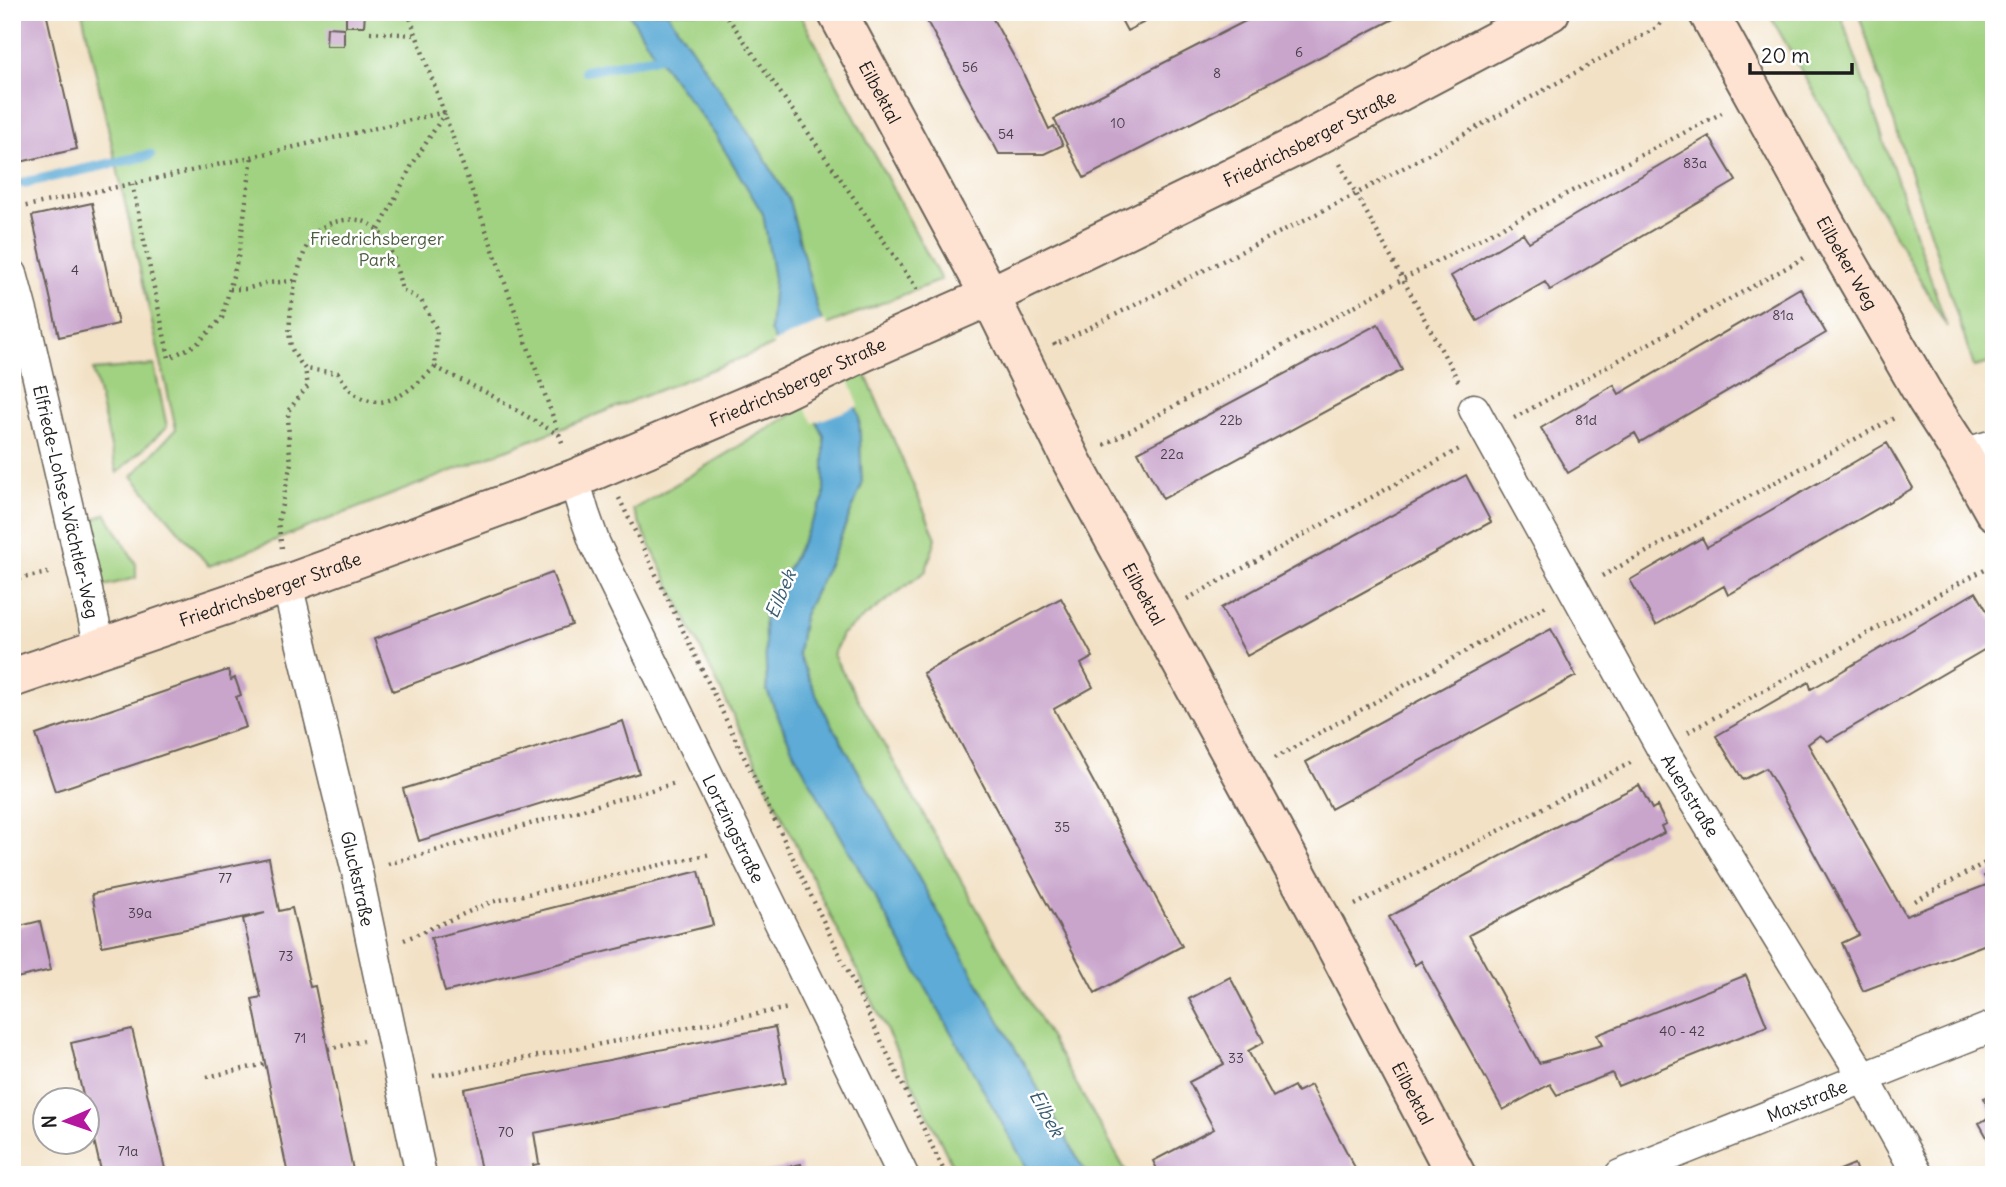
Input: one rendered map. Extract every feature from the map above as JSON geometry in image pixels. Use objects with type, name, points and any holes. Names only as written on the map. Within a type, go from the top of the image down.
[{"type":"street","name":"Eilbektal","points":[[837,12],[990,296],[1072,462],[1323,922],[1456,1175]]},
{"type":"street","name":"Friedrichsberger Straße","points":[[12,678],[286,584],[589,472],[779,392],[990,296],[1298,145],[1550,12]]},
{"type":"street","name":"Eilbeker Weg","points":[[1708,12],[1927,400],[1978,450],[1994,511]]},
{"type":"street","name":"Elfriede-Lohse-Wächtler-Weg","points":[[12,274],[100,647]]},
{"type":"street","name":"Auenstraße","points":[[1474,409],[1661,747],[1864,1078],[1918,1175]]},
{"type":"street","name":"Lortzingstraße","points":[[589,472],[584,513],[595,544],[902,1175]]},
{"type":"street","name":"Gluckstraße","points":[[286,584],[357,872],[421,1175]]},
{"type":"street","name":"Maxstraße","points":[[1620,1175],[1994,1026]]},
{"type":"path","points":[[408,12],[559,435],[589,472],[946,1175]]},
{"type":"path","points":[[724,12],[939,319]]},
{"type":"path","points":[[1050,334],[1055,345],[1356,194],[1658,27],[1668,12]]},
{"type":"path","points":[[370,32],[416,35]]},
{"type":"path","points":[[1072,462],[1403,279],[1754,96]]},
{"type":"path","points":[[12,209],[445,112]]},
{"type":"path","points":[[379,230],[412,165],[445,112]]},
{"type":"path","points":[[132,184],[169,358],[197,344],[222,318],[239,253],[252,157]]},
{"type":"path","points":[[1356,194],[1474,409]]},
{"type":"path","points":[[286,584],[278,523],[291,463],[288,411],[308,386],[305,369],[291,348],[288,323],[296,281],[311,237],[328,223],[356,218],[379,230],[395,259],[402,290],[421,300],[437,331],[435,367],[399,397],[379,403],[356,395],[338,373],[305,369]]},
{"type":"path","points":[[230,289],[296,281]]},
{"type":"path","points":[[435,367],[489,394],[559,435]]},
{"type":"path","points":[[1600,577],[1927,400]]},
{"type":"path","points":[[12,580],[81,567]]},
{"type":"path","points":[[1243,776],[1559,599]]},
{"type":"path","points":[[357,872],[707,774]]},
{"type":"path","points":[[374,953],[491,902],[743,846]]},
{"type":"path","points":[[1915,901],[1994,858]]},
{"type":"path","points":[[401,1083],[818,1002]]},
{"type":"path","points":[[207,1077],[265,1064]]},
{"type":"green space","name":"Friedrichsberger Park","points":[[82,12],[799,12],[941,280],[209,566],[132,476],[176,429]]},
{"type":"green space","points":[[1768,12],[1840,12],[1947,327]]},
{"type":"green space","points":[[1858,12],[1994,12],[1994,362],[1974,367]]},
{"type":"green space","points":[[154,365],[167,427],[117,473],[93,370]]},
{"type":"green space","points":[[864,371],[936,538],[926,571],[842,634],[833,655],[1128,1175],[957,1175],[633,510]]},
{"type":"green space","points":[[106,513],[136,564],[136,578],[104,586],[82,526]]},
{"type":"water","name":"Eilbek","points":[[628,12],[667,12],[757,145],[789,200],[818,311],[859,415],[862,485],[833,556],[804,615],[798,654],[822,707],[1087,1175],[1031,1175],[793,751],[767,691],[764,616],[824,498],[824,436],[770,331],[774,279],[763,214],[716,136],[651,49]]},
{"type":"pier","points":[[825,320],[859,406],[813,423],[772,343]]},
{"type":"building","points":[[12,12],[46,12],[77,149],[20,162],[12,130]]},
{"type":"building","points":[[346,12],[365,12],[364,26],[346,26]]},
{"type":"building","points":[[922,12],[989,12],[1022,71],[1049,129],[1054,126],[1063,145],[1044,154],[999,154]]},
{"type":"building","points":[[1117,12],[1153,12],[1155,17],[1127,31]]},
{"type":"building","points":[[1263,12],[1407,12],[1084,178],[1054,119]]},
{"type":"building","points":[[327,27],[344,28],[344,46],[326,46]]},
{"type":"building","points":[[1709,136],[1736,181],[1550,290],[1545,282],[1477,321],[1451,276],[1523,233],[1529,242]]},
{"type":"building","points":[[92,203],[118,324],[59,337],[32,216]]},
{"type":"building","points":[[1800,288],[1826,333],[1640,442],[1635,433],[1568,473],[1541,428],[1614,385],[1619,394]]},
{"type":"building","points":[[1378,324],[1402,370],[1163,499],[1138,452]]},
{"type":"building","points":[[1887,443],[1913,488],[1728,595],[1724,586],[1656,625],[1630,580],[1702,538],[1707,547]]},
{"type":"building","points":[[1466,475],[1491,522],[1247,656],[1221,608]]},
{"type":"building","points":[[12,526],[18,549],[12,551]]},
{"type":"building","points":[[552,573],[572,625],[393,691],[374,639]]},
{"type":"building","points":[[1976,592],[1994,623],[1994,644],[1828,741],[1820,735],[1808,744],[1906,916],[1989,884],[1984,876],[1994,870],[1994,941],[1863,991],[1842,943],[1859,935],[1766,768],[1743,780],[1716,736],[1809,682],[1811,689]]},
{"type":"building","points":[[1061,598],[1093,657],[1081,664],[1093,687],[1054,709],[1182,946],[1095,993],[923,673]]},
{"type":"building","points":[[1551,629],[1576,676],[1331,809],[1306,762]]},
{"type":"building","points":[[228,670],[231,680],[235,678],[241,695],[236,697],[246,727],[55,791],[36,735]]},
{"type":"building","points":[[623,721],[639,773],[419,841],[403,789]]},
{"type":"building","points":[[1639,785],[1652,809],[1657,806],[1666,824],[1661,826],[1664,833],[1469,935],[1539,1063],[1602,1045],[1597,1035],[1746,975],[1767,1026],[1618,1086],[1612,1073],[1557,1095],[1550,1084],[1503,1110],[1421,961],[1415,965],[1389,917],[1551,829]]},
{"type":"building","points":[[269,858],[279,911],[292,908],[310,987],[315,986],[354,1175],[288,1175],[252,999],[261,997],[243,919],[265,913],[102,946],[92,894]]},
{"type":"building","points":[[699,871],[713,925],[445,992],[431,938]]},
{"type":"building","points":[[40,921],[51,970],[12,979],[12,928]]},
{"type":"building","points":[[1230,977],[1264,1042],[1248,1051],[1273,1097],[1294,1086],[1297,1092],[1311,1085],[1359,1175],[1160,1175],[1153,1161],[1214,1129],[1189,1082],[1224,1064],[1189,999]]},
{"type":"building","points":[[775,1027],[786,1083],[534,1133],[539,1164],[533,1165],[535,1175],[482,1175],[464,1089]]},
{"type":"building","points":[[132,1029],[166,1173],[102,1175],[98,1156],[102,1156],[102,1086],[81,1086],[71,1043]]},
{"type":"building","points":[[1994,1095],[1994,1150],[1979,1123],[1992,1116],[1984,1098]]},
{"type":"building","points":[[801,1164],[803,1175],[756,1175],[756,1174]]},
{"type":"building","points":[[1854,1164],[1858,1175],[1828,1175]]},
{"type":"waterway","points":[[585,71],[657,57]]},
{"type":"waterway","points":[[23,183],[150,155]]}]
